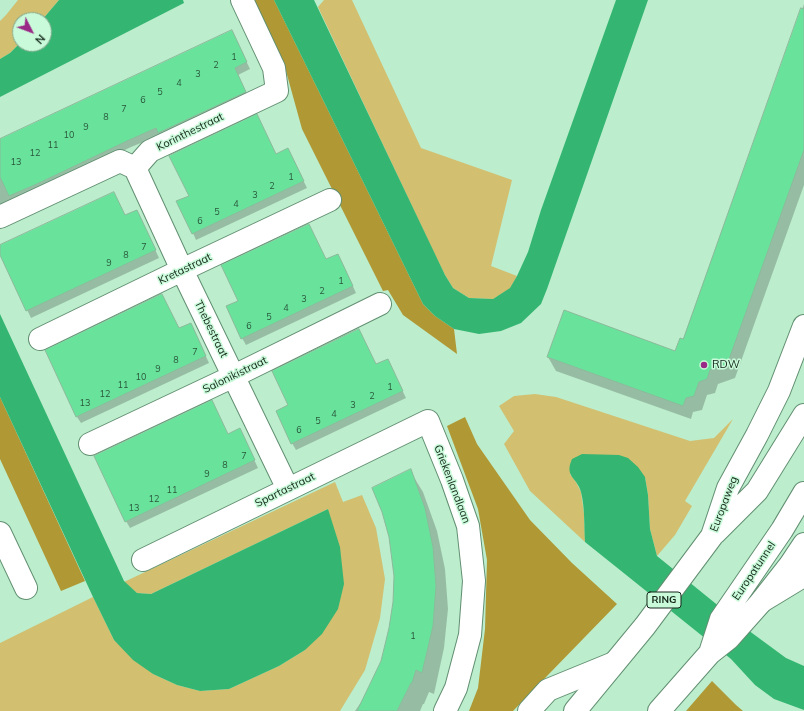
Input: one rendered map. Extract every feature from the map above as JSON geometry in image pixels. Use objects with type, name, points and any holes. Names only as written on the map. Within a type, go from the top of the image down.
[{"type":"street","name":"Korinthestraat","points":[[135,168],[150,151],[277,91],[274,68],[242,0]]},
{"type":"street","points":[[0,217],[120,161],[135,168]]},
{"type":"street","name":"Thebestraat","points":[[135,168],[182,270],[288,489]]},
{"type":"street","name":"Kretastraat","points":[[40,339],[330,200]]},
{"type":"street","name":"Salonikistraat","points":[[90,444],[234,376],[380,304]]},
{"type":"street","name":"Europaweg","points":[[575,711],[645,626],[712,536],[728,488],[779,391],[804,326]]},
{"type":"street","name":"RING","points":[[712,536],[757,491],[804,415]]},
{"type":"street","name":"Spartastraat","points":[[143,560],[428,421]]},
{"type":"street","name":"Griekenlandlaan","points":[[428,421],[452,480],[468,526],[474,582],[470,635],[456,688],[445,711]]},
{"type":"street","name":"Europatunnel","points":[[710,653],[721,619],[782,530],[804,493]]},
{"type":"street","points":[[0,533],[26,588]]},
{"type":"street","points":[[660,711],[710,653],[729,638],[761,602],[790,565],[804,544]]},
{"type":"street","points":[[761,602],[800,578],[804,572]]},
{"type":"street","name":"Europaweg","points":[[529,711],[548,690],[614,663]]},
{"type":"shaded area","points":[[18,0],[59,0],[49,12],[12,12],[12,51],[0,59],[0,21]]},
{"type":"shaded area","points":[[59,0],[183,0],[184,3],[0,97],[0,59],[12,51],[52,52],[52,12],[49,12]]},
{"type":"shaded area","points":[[253,0],[274,0],[423,304],[435,316],[454,329],[457,354],[403,315],[388,290],[383,291],[302,129],[286,71]]},
{"type":"shaded area","points":[[274,0],[314,0],[445,275],[453,288],[469,298],[493,299],[510,288],[528,252],[541,210],[616,0],[648,0],[547,289],[541,304],[521,323],[501,331],[479,334],[454,329],[435,316],[423,304]]},
{"type":"shaded area","points":[[324,0],[352,0],[421,148],[512,180],[491,266],[517,276],[510,289],[493,299],[469,298],[453,288],[435,255],[318,7]]},
{"type":"shaded area","points":[[0,314],[124,581],[137,593],[151,594],[328,509],[340,547],[344,584],[338,609],[322,634],[305,650],[279,666],[229,689],[200,691],[177,685],[153,674],[133,660],[114,640],[0,397]]},
{"type":"shaded area","points":[[535,394],[556,397],[690,441],[714,438],[733,419],[685,501],[692,506],[675,535],[657,556],[650,529],[648,495],[645,477],[570,474],[581,492],[584,514],[585,542],[530,491],[504,444],[514,431],[499,406],[514,396]]},
{"type":"shaded area","points":[[0,397],[85,581],[61,591],[0,459]]},
{"type":"shaded area","points":[[465,417],[477,444],[530,520],[572,563],[617,604],[513,711],[469,711],[478,688],[485,629],[487,560],[478,509],[447,426]]},
{"type":"shaded area","points":[[582,454],[619,455],[628,458],[638,467],[645,477],[648,495],[650,529],[657,556],[752,633],[786,658],[804,666],[804,710],[774,699],[755,685],[731,659],[585,542],[584,511],[581,492],[569,470],[572,459]]},
{"type":"shaded area","points":[[335,482],[343,502],[362,495],[376,528],[385,579],[380,618],[365,670],[340,711],[0,711],[0,643],[93,597],[114,640],[153,674],[177,685],[200,691],[229,689],[279,666],[305,650],[328,509],[151,594],[137,593],[124,582]]},
{"type":"shaded area","points":[[712,681],[736,705],[743,711],[686,711]]},
{"type":"building","points":[[801,8],[804,9],[804,150],[727,365],[710,370],[707,379],[699,382],[694,396],[686,398],[683,406],[547,357],[564,310],[675,351],[680,338],[683,339]]},
{"type":"building","points":[[232,30],[247,62],[235,68],[246,92],[158,133],[156,128],[9,196],[0,177],[0,139]]},
{"type":"building","points":[[257,114],[276,154],[288,148],[304,181],[192,234],[176,201],[189,196],[169,156]]},
{"type":"building","points":[[114,192],[125,215],[137,210],[156,250],[26,311],[0,255],[0,245]]},
{"type":"building","points":[[309,224],[326,259],[338,254],[353,286],[241,339],[226,306],[238,301],[221,265]]},
{"type":"building","points":[[162,294],[179,328],[191,323],[206,356],[76,417],[45,350]]},
{"type":"building","points":[[359,329],[376,364],[388,359],[403,391],[291,444],[276,411],[288,405],[272,371]]},
{"type":"building","points":[[212,400],[228,434],[240,428],[255,460],[125,522],[94,456]]},
{"type":"building","points":[[411,469],[425,508],[433,547],[436,586],[433,626],[422,673],[416,670],[412,683],[397,711],[357,711],[381,661],[389,628],[393,602],[394,576],[389,537],[382,512],[372,488]]},
{"type":"place","name":"RDW","points":[[704,365]]}]
